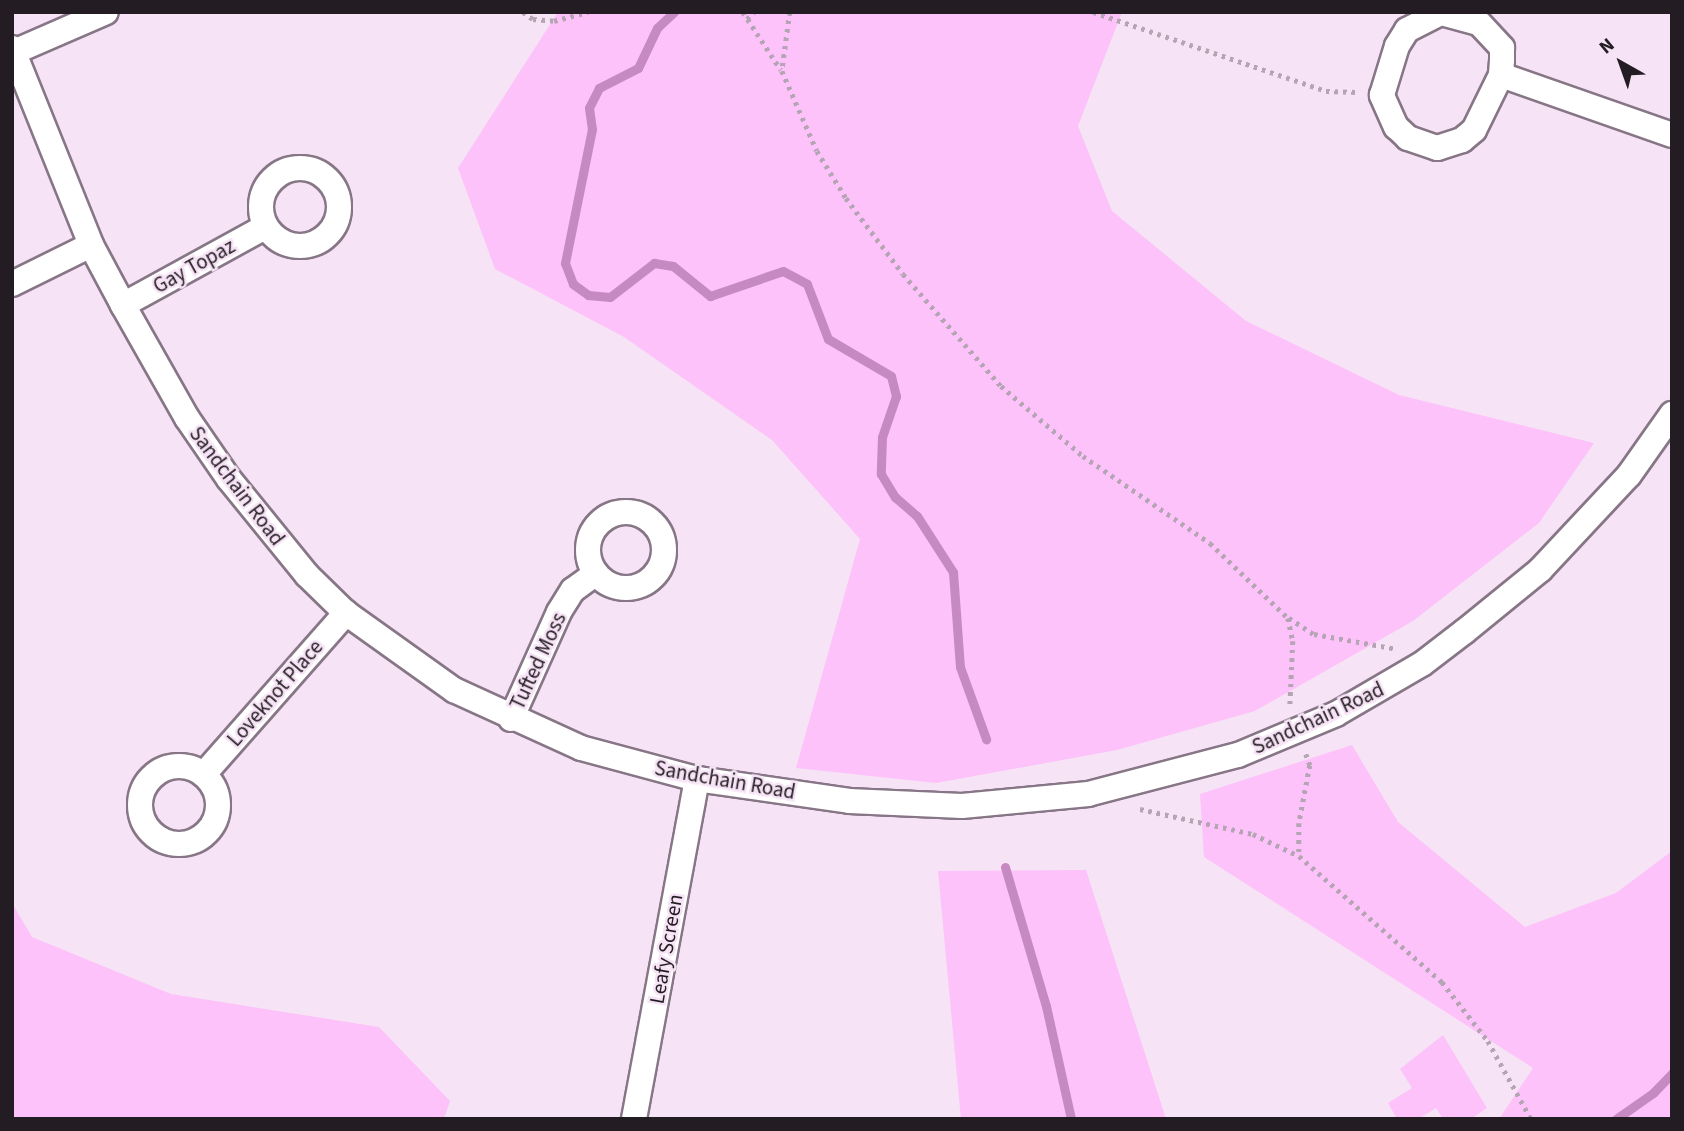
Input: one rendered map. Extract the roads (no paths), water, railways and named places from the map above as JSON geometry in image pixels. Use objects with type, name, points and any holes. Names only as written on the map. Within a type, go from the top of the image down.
[{"type":"street","points":[[13,50],[106,12]]},
{"type":"street","points":[[1441,13],[1479,23],[1493,35],[1502,48],[1501,75],[1474,130],[1462,140],[1437,148],[1408,138],[1396,127],[1382,94],[1397,46],[1407,30],[1441,13]]},
{"type":"street","name":"Sandchain Road","points":[[13,50],[91,245],[123,305],[187,418],[229,479],[299,566],[346,612],[454,690],[511,719],[581,748],[697,779],[849,802],[962,806],[1026,802],[1088,794],[1174,774],[1299,731],[1422,664],[1540,570],[1629,475],[1672,414]]},
{"type":"street","points":[[1501,75],[1672,135]]},
{"type":"street","name":"Gay Topaz","points":[[123,305],[265,227]]},
{"type":"street","points":[[12,284],[91,245]]},
{"type":"street","name":"Tufted Moss","points":[[511,719],[559,612],[573,590],[595,574]]},
{"type":"street","name":"Loveknot Place","points":[[204,774],[346,612]]},
{"type":"street","name":"Leafy Screen","points":[[634,1119],[697,779]]},
{"type":"waterway","points":[[674,12],[657,28],[638,68],[599,88],[589,108],[592,129],[565,263],[573,284],[588,295],[610,297],[654,263],[673,266],[710,296],[783,271],[807,284],[828,339],[891,376],[896,396],[882,437],[881,474],[895,497],[917,516],[953,572],[960,667],[986,739]]},
{"type":"waterway","points":[[1005,867],[1046,1006],[1071,1119]]},
{"type":"waterway","points":[[1616,1119],[1653,1093],[1672,1073]]}]
